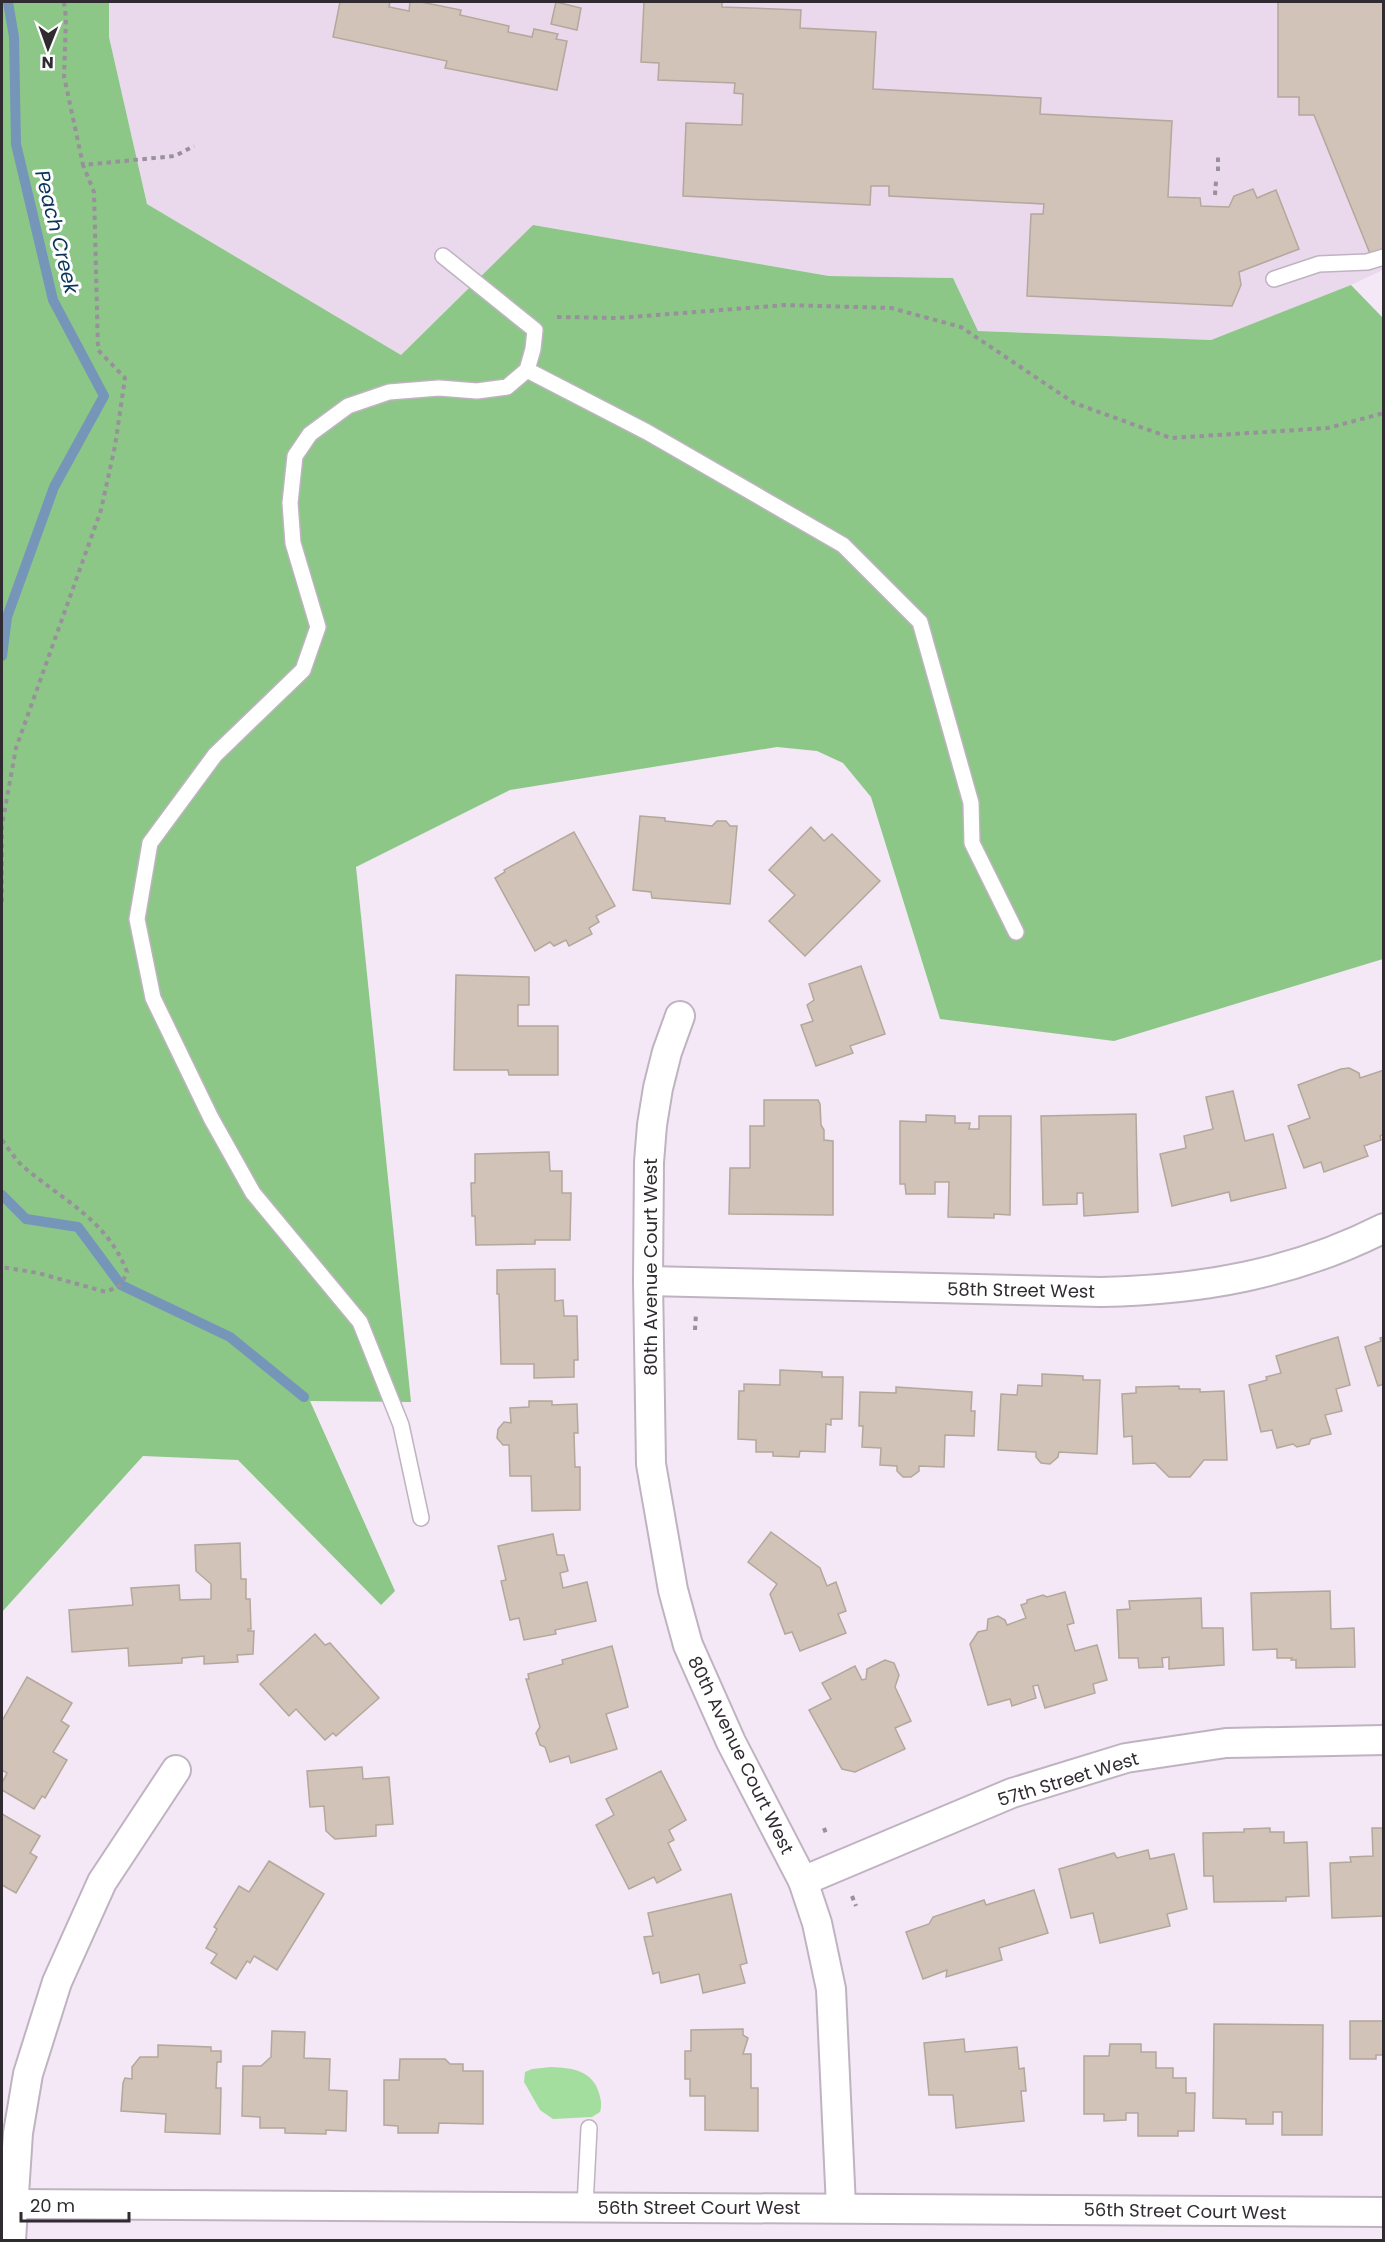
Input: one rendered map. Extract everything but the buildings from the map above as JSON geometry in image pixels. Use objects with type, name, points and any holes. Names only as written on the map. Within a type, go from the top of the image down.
[{"type":"street","name":"80th Avenue Court West","points":[[680,1016],[667,1052],[658,1088],[649,1162],[651,1464],[673,1590],[693,1656],[731,1742],[803,1881],[817,1923],[831,1989],[841,2208]]},
{"type":"street","name":"58th Street West","points":[[648,1281],[1101,1292],[1147,1291],[1204,1285],[1283,1267],[1327,1253],[1383,1228]]},
{"type":"street","name":"57th Street West","points":[[803,1881],[1012,1793],[1125,1758],[1226,1743],[1383,1740]]},
{"type":"street","points":[[11,2241],[18,2133],[28,2074],[57,1982],[102,1882],[176,1770]]},
{"type":"street","name":"56th Street Court West","points":[[15,2204],[1383,2212]]},
{"type":"lane","points":[[421,1518],[401,1425],[360,1322],[253,1193],[211,1118],[153,998],[137,919],[150,843],[215,755],[303,670],[318,627],[293,543],[290,502],[295,456],[310,434],[348,406],[389,392],[439,388],[477,391],[507,387],[527,370],[535,330],[443,256]]},
{"type":"lane","points":[[1274,279],[1319,264],[1367,262],[1383,257]]},
{"type":"lane","points":[[527,370],[646,432],[843,545],[920,622],[971,803],[972,843],[1016,932]]},
{"type":"lane","points":[[585,2206],[589,2128]]},
{"type":"path","points":[[2,902],[2,825],[16,748],[101,510],[115,446],[125,378],[98,350],[94,192],[83,165],[64,76],[66,18],[64,2]]},
{"type":"path","points":[[83,165],[175,156],[194,146]]},
{"type":"path","points":[[1218,154],[1218,171]]},
{"type":"path","points":[[1215,195],[1216,181]]},
{"type":"path","points":[[521,317],[618,318],[786,305],[891,308],[961,327],[1074,403],[1171,438],[1328,428],[1383,413]]},
{"type":"path","points":[[2,1140],[24,1167],[84,1212],[120,1254],[127,1272],[122,1285],[106,1292],[38,1273],[2,1267]]},
{"type":"shaded area","points":[[109,2],[1383,2],[1383,270],[1351,285],[1211,340],[978,331],[953,278],[829,276],[533,225],[401,355],[147,204],[109,37]]},
{"type":"green space","points":[[2,2],[109,2],[109,37],[147,204],[401,355],[533,225],[829,276],[953,278],[978,331],[1211,340],[1351,285],[1383,318],[1383,959],[1114,1041],[940,1019],[871,797],[843,763],[817,751],[777,747],[510,790],[356,867],[411,1402],[310,1401],[395,1591],[381,1605],[238,1460],[143,1456],[2,1612]]},
{"type":"green space","points":[[551,2067],[574,2070],[592,2079],[600,2096],[600,2112],[592,2117],[553,2119],[540,2110],[524,2082],[525,2072]]},
{"type":"waterway","name":"Peach Creek","points":[[2,656],[7,617],[54,487],[104,396],[53,300],[16,144],[14,37],[8,2]]},
{"type":"waterway","points":[[2,1195],[26,1219],[78,1227],[121,1285],[230,1337],[304,1397]]}]
